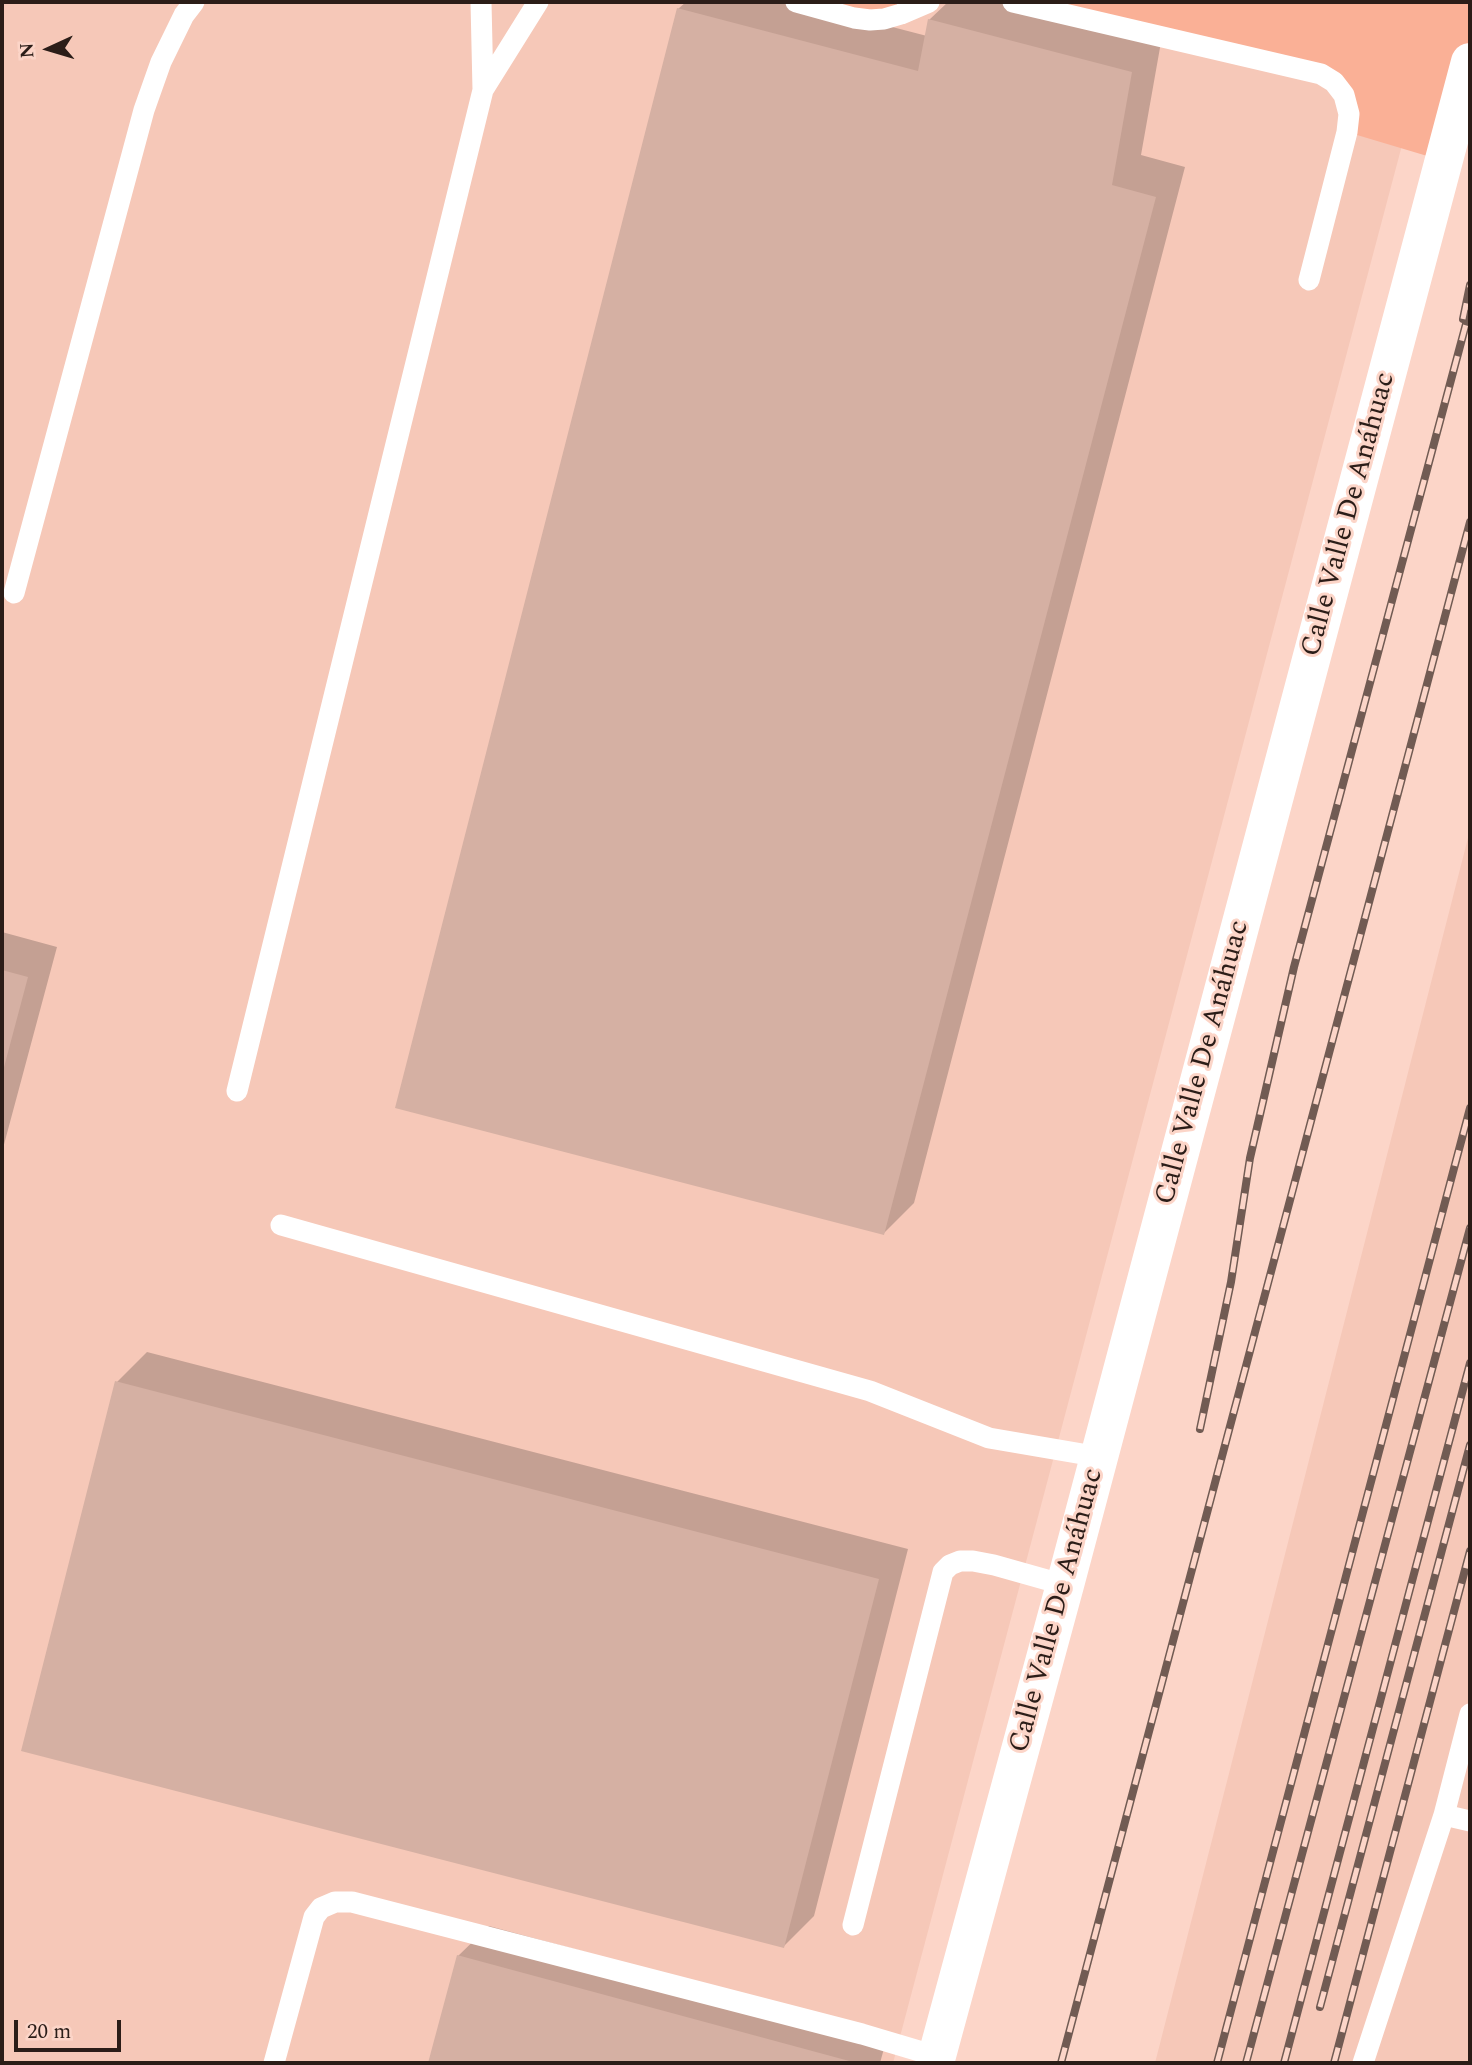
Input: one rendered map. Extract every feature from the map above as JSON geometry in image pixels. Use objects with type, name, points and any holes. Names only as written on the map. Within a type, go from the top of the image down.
[{"type":"street","name":"Calle Valle De Anáhuac","points":[[936,2060],[1100,1458],[1470,62]]},
{"type":"lane","points":[[14,593],[144,110],[161,62],[184,15],[194,2]]},
{"type":"lane","points":[[237,1091],[483,90],[481,2]]},
{"type":"lane","points":[[483,90],[538,2]]},
{"type":"lane","points":[[796,2],[870,20],[901,14],[929,2]]},
{"type":"lane","points":[[1013,2],[1321,74],[1334,82],[1344,96],[1349,114],[1348,132],[1309,280]]},
{"type":"lane","points":[[281,1225],[870,1391],[989,1438],[1100,1458]]},
{"type":"lane","points":[[853,1925],[943,1572],[950,1565],[973,1561],[993,1564],[1065,1585]]},
{"type":"lane","points":[[1363,2063],[1444,1815],[1470,1714]]},
{"type":"lane","points":[[1444,1815],[1470,1821]]},
{"type":"lane","points":[[274,2063],[314,1917],[321,1908],[335,1902],[352,1902],[835,2027],[936,2060]]},
{"type":"shaded area","points":[[2,2],[1440,2],[893,2063],[2,2063]]},
{"type":"shaded area","points":[[796,2],[929,2],[901,14]]},
{"type":"shaded area","points":[[1013,2],[1470,2],[1470,62],[1444,161],[1347,132],[1334,82]]},
{"type":"shaded area","points":[[1470,830],[1470,2063],[1155,2063]]},
{"type":"building","points":[[677,8],[918,71],[928,19],[1132,72],[1112,185],[1156,197],[884,1235],[395,1108]]},
{"type":"building","points":[[2,970],[28,977],[3,1071],[2,1071]]},
{"type":"building","points":[[115,1381],[879,1579],[784,1948],[21,1751]]},
{"type":"building","points":[[457,1955],[853,2062],[853,2063],[428,2063]]},
{"type":"railway","points":[[1463,319],[1470,285]]},
{"type":"railway","points":[[1200,1429],[1231,1282],[1250,1158],[1294,967],[1470,309]]},
{"type":"railway","points":[[1061,2063],[1470,522]]},
{"type":"railway","points":[[1217,2063],[1470,1108]]},
{"type":"railway","points":[[1246,2063],[1470,1228]]},
{"type":"railway","points":[[1284,2063],[1470,1363]]},
{"type":"railway","points":[[1320,2007],[1470,1445]]},
{"type":"railway","points":[[1334,2063],[1470,1551]]}]
